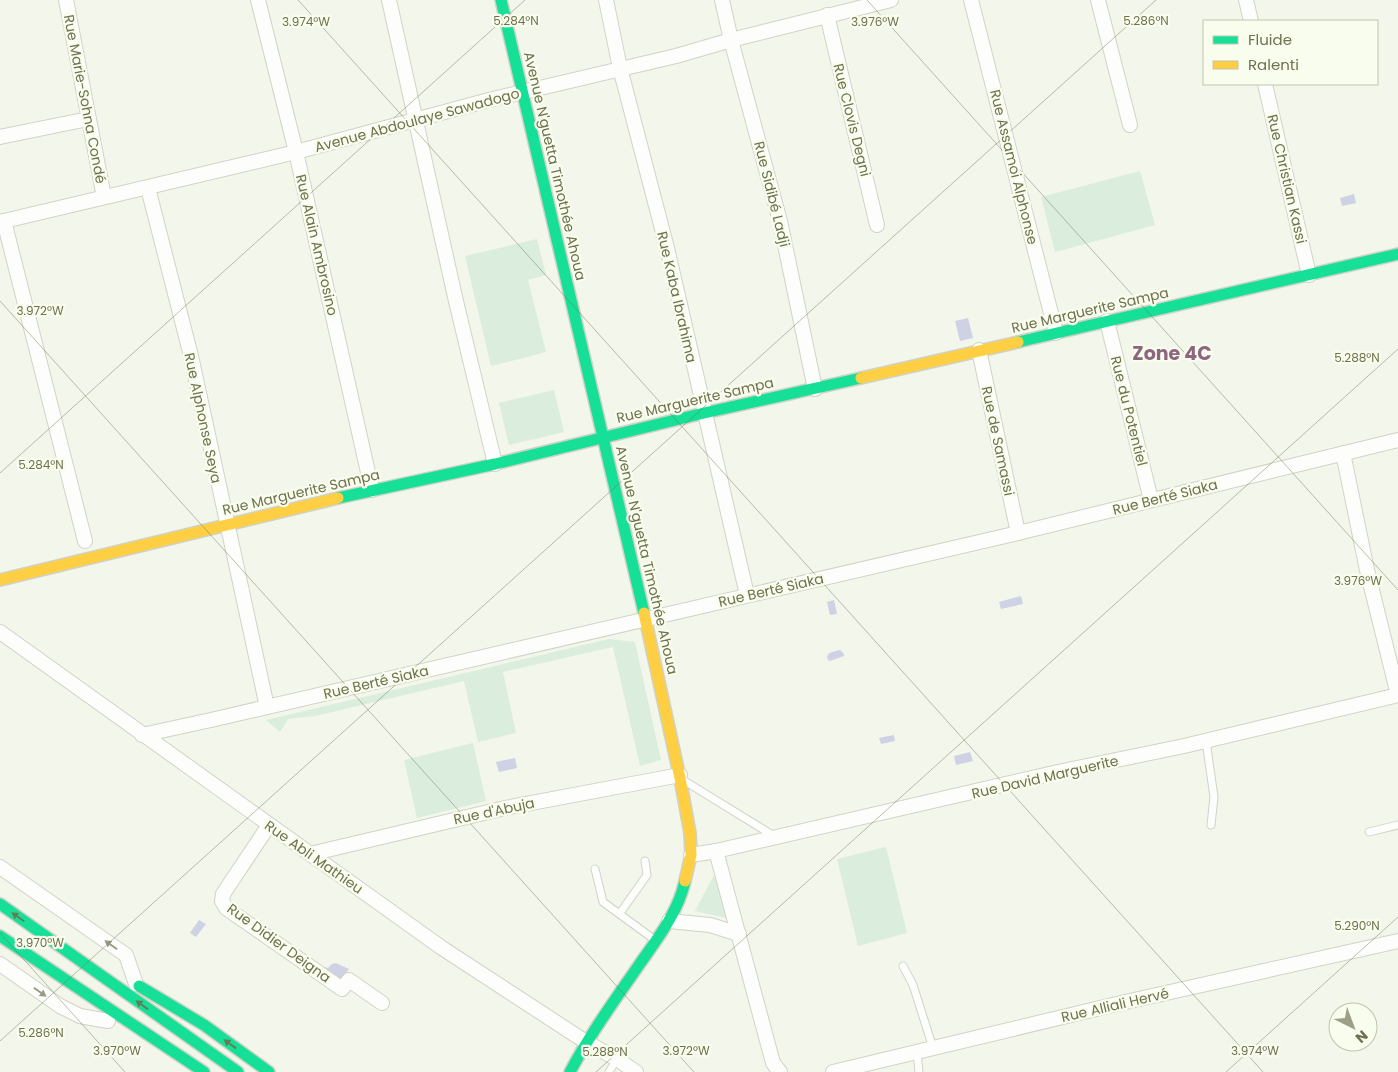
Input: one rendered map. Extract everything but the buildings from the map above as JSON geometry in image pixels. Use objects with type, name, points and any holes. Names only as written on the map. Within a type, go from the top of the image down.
[{"type":"main road","name":"Avenue N'guetta Timothée Ahoua","points":[[501,0],[646,620],[687,810],[691,855],[683,890],[669,922],[586,1042],[570,1072]]},
{"type":"main road","name":"Rue Marguerite Sampa","points":[[0,580],[372,490],[495,464],[704,412],[815,389],[1398,254]]},
{"type":"main road","points":[[0,904],[181,1034],[238,1072]]},
{"type":"main road","points":[[0,936],[204,1072]]},
{"type":"main road","points":[[86,965],[136,984],[204,1025],[269,1072]]},
{"type":"main road","points":[[73,986],[111,1024]]},
{"type":"street","name":"Rue Marie-Sohna Condé","points":[[66,0],[104,197]]},
{"type":"street","name":"Rue Alain Ambrosino","points":[[258,0],[296,152],[372,490]]},
{"type":"street","points":[[389,0],[455,297],[495,464]]},
{"type":"street","name":"Rue Kaba Ibrahima","points":[[606,0],[620,68],[667,248],[747,595]]},
{"type":"street","name":"Rue Sidibé Ladji","points":[[722,0],[730,40],[780,221],[815,389]]},
{"type":"street","name":"Avenue Abdoulaye Sawadogo","points":[[2,222],[296,152],[523,92],[676,56],[827,15],[852,4],[891,0]]},
{"type":"street","name":"Rue Assamoi Alphonse","points":[[971,0],[1056,333]]},
{"type":"street","points":[[1098,0],[1130,126]]},
{"type":"street","points":[[1246,0],[1250,20]]},
{"type":"street","name":"Rue Clovis Degni","points":[[827,15],[877,225]]},
{"type":"street","name":"Rue Christian Kassi","points":[[1265,85],[1309,275]]},
{"type":"street","points":[[0,137],[88,119]]},
{"type":"street","name":"Rue Alphonse Seya","points":[[148,188],[190,356],[267,707]]},
{"type":"street","points":[[2,222],[85,541]]},
{"type":"street","name":"Rue du Potentiel","points":[[1107,322],[1150,500]]},
{"type":"street","name":"Rue de Samassi","points":[[979,350],[1018,533]]},
{"type":"street","name":"Rue Berté Siaka","points":[[142,735],[1018,533],[1398,440]]},
{"type":"street","points":[[1343,453],[1367,570],[1398,695]]},
{"type":"street","name":"Rue Abli Mathieu","points":[[0,632],[442,948],[586,1042],[636,1072]]},
{"type":"street","name":"Rue David Marguerite","points":[[691,855],[716,851],[1058,772],[1206,741],[1398,695]]},
{"type":"street","name":"Rue d'Abuja","points":[[310,854],[505,808],[680,777]]},
{"type":"street","name":"Rue Didier Deigna","points":[[269,825],[224,894],[222,901],[226,908],[342,989],[349,980],[382,1003]]},
{"type":"street","points":[[716,851],[773,1063],[780,1072]]},
{"type":"street","points":[[0,867],[126,955],[136,984]]},
{"type":"street","points":[[669,922],[710,925],[739,934]]},
{"type":"street","name":"Rue Alliali Hervé","points":[[833,1072],[1121,1003],[1398,941]]},
{"type":"street","points":[[0,964],[60,1006],[80,1016],[111,1024]]},
{"type":"lane","points":[[1206,741],[1214,798],[1211,825]]},
{"type":"lane","points":[[680,777],[777,837]]},
{"type":"lane","points":[[1369,832],[1398,825]]},
{"type":"lane","points":[[620,913],[647,875],[645,861]]},
{"type":"lane","points":[[595,869],[604,902],[655,940]]},
{"type":"lane","points":[[903,966],[913,985],[933,1048]]},
{"type":"lane","points":[[917,1052],[919,1072]]},
{"type":"lane","points":[[609,1072],[617,1059]]},
{"type":"green space","points":[[1140,171],[1155,225],[1055,252],[1041,197]]},
{"type":"green space","points":[[537,239],[546,275],[528,280],[546,352],[491,366],[465,256]]},
{"type":"green space","points":[[554,390],[564,432],[509,445],[499,403]]},
{"type":"green space","points":[[609,639],[635,642],[661,760],[640,766],[613,647],[503,672],[516,733],[478,742],[464,681],[315,716],[288,719],[280,732],[266,720]]},
{"type":"green space","points":[[473,743],[486,801],[417,818],[404,760]]},
{"type":"green space","points":[[886,847],[907,933],[858,946],[837,859]]},
{"type":"green space","points":[[714,875],[726,918],[695,911]]},
{"type":"water","points":[[1354,194],[1356,203],[1342,206],[1340,198]]},
{"type":"water","points":[[968,318],[973,338],[960,341],[955,321]]},
{"type":"water","points":[[1021,596],[1023,604],[1001,609],[999,602]]},
{"type":"water","points":[[834,600],[837,614],[830,615],[827,602]]},
{"type":"water","points":[[840,650],[844,656],[828,660],[829,653]]},
{"type":"water","points":[[894,735],[895,741],[881,744],[879,738]]},
{"type":"water","points":[[970,752],[973,761],[956,765],[954,756]]},
{"type":"water","points":[[515,758],[517,768],[499,772],[496,762]]},
{"type":"water","points":[[199,920],[206,924],[196,937],[190,933]]},
{"type":"water","points":[[336,963],[349,969],[340,981],[322,969]]},
{"type":"traffic: fast","points":[[501,0],[644,613]]},
{"type":"traffic: fast","points":[[1018,342],[1398,254]]},
{"type":"traffic: fast","points":[[338,498],[495,464],[704,413],[861,378]]},
{"type":"traffic: fast","points":[[570,1072],[603,1017],[666,925],[682,893],[685,881]]},
{"type":"traffic: fast","points":[[0,904],[238,1072]]},
{"type":"traffic: fast","points":[[0,936],[204,1072]]},
{"type":"traffic: fast","points":[[139,986],[204,1025],[269,1072]]},
{"type":"traffic: slow","points":[[861,378],[1018,342]]},
{"type":"traffic: slow","points":[[0,580],[338,498]]},
{"type":"traffic: slow","points":[[644,613],[690,833],[691,855],[685,881]]},
{"type":"district","name":"Zone 4C","points":[[1172,353]]}]
